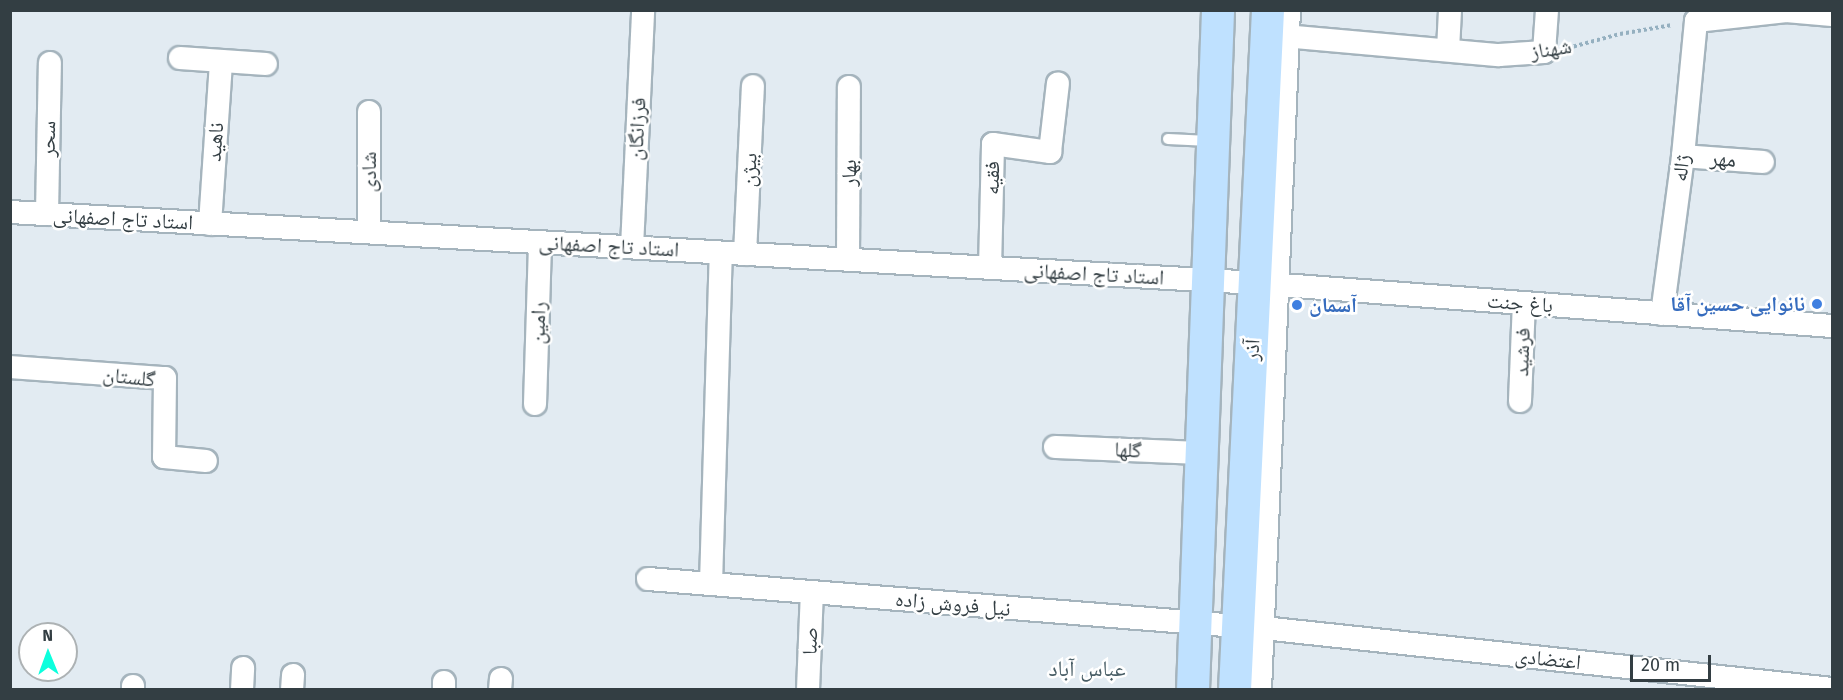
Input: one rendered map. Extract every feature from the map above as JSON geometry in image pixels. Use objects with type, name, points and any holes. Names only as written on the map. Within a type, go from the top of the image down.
[{"type":"main road","points":[[1193,690],[1218,10]]},
{"type":"main road","name":"آذر","points":[[1235,690],[1251,628],[1274,27]]},
{"type":"street","name":"فرزانگان","points":[[632,248],[643,10]]},
{"type":"street","name":"آذر","points":[[1274,27],[1288,10]]},
{"type":"street","points":[[1448,50],[1450,10]]},
{"type":"street","points":[[1544,52],[1547,10]]},
{"type":"street","points":[[1696,21],[1786,11],[1833,15]]},
{"type":"street","name":"ژاله","points":[[1662,314],[1683,156],[1696,21]]},
{"type":"street","name":"شهناز","points":[[1274,27],[1499,55],[1544,52]]},
{"type":"street","points":[[180,58],[266,64]]},
{"type":"street","name":"ناهید","points":[[210,224],[220,60]]},
{"type":"street","name":"سحر","points":[[46,214],[50,63]]},
{"type":"street","name":"فقیه","points":[[990,268],[993,144],[1050,152],[1058,83]]},
{"type":"street","name":"بیژن","points":[[745,254],[753,86]]},
{"type":"street","name":"بهار","points":[[849,87],[849,260]]},
{"type":"street","name":"شادی","points":[[369,112],[369,232]]},
{"type":"street","name":"مهر","points":[[1683,156],[1763,162]]},
{"type":"street","name":"استاد تاج اصفهانی","points":[[10,212],[1207,281]]},
{"type":"street","name":"رامین","points":[[535,404],[540,242]]},
{"type":"street","points":[[711,584],[722,253]]},
{"type":"street","name":"باغ جنت","points":[[1207,281],[1266,283],[1833,326]]},
{"type":"street","name":"فرشید","points":[[1520,401],[1524,303]]},
{"type":"street","name":"گلستان","points":[[10,367],[165,378],[164,457],[206,461]]},
{"type":"street","name":"گلها","points":[[1055,447],[1201,453]]},
{"type":"street","name":"نیل فروش زاده","points":[[648,579],[1251,628]]},
{"type":"street","name":"صبا","points":[[808,690],[812,592]]},
{"type":"street","name":"آذر","points":[[1251,628],[1260,690]]},
{"type":"street","name":"اعتضادی","points":[[1251,628],[1833,689]]},
{"type":"lane","points":[[1168,140],[1213,141]]},
{"type":"path","name":"شهناز","points":[[1544,52],[1620,34],[1696,21]]},
{"type":"place","name":"نانوایی حسین آقا","points":[[1817,304]]},
{"type":"place","name":"آسمان","points":[[1297,305]]},
{"type":"district","name":"عباس آباد","points":[[1087,669]]}]
